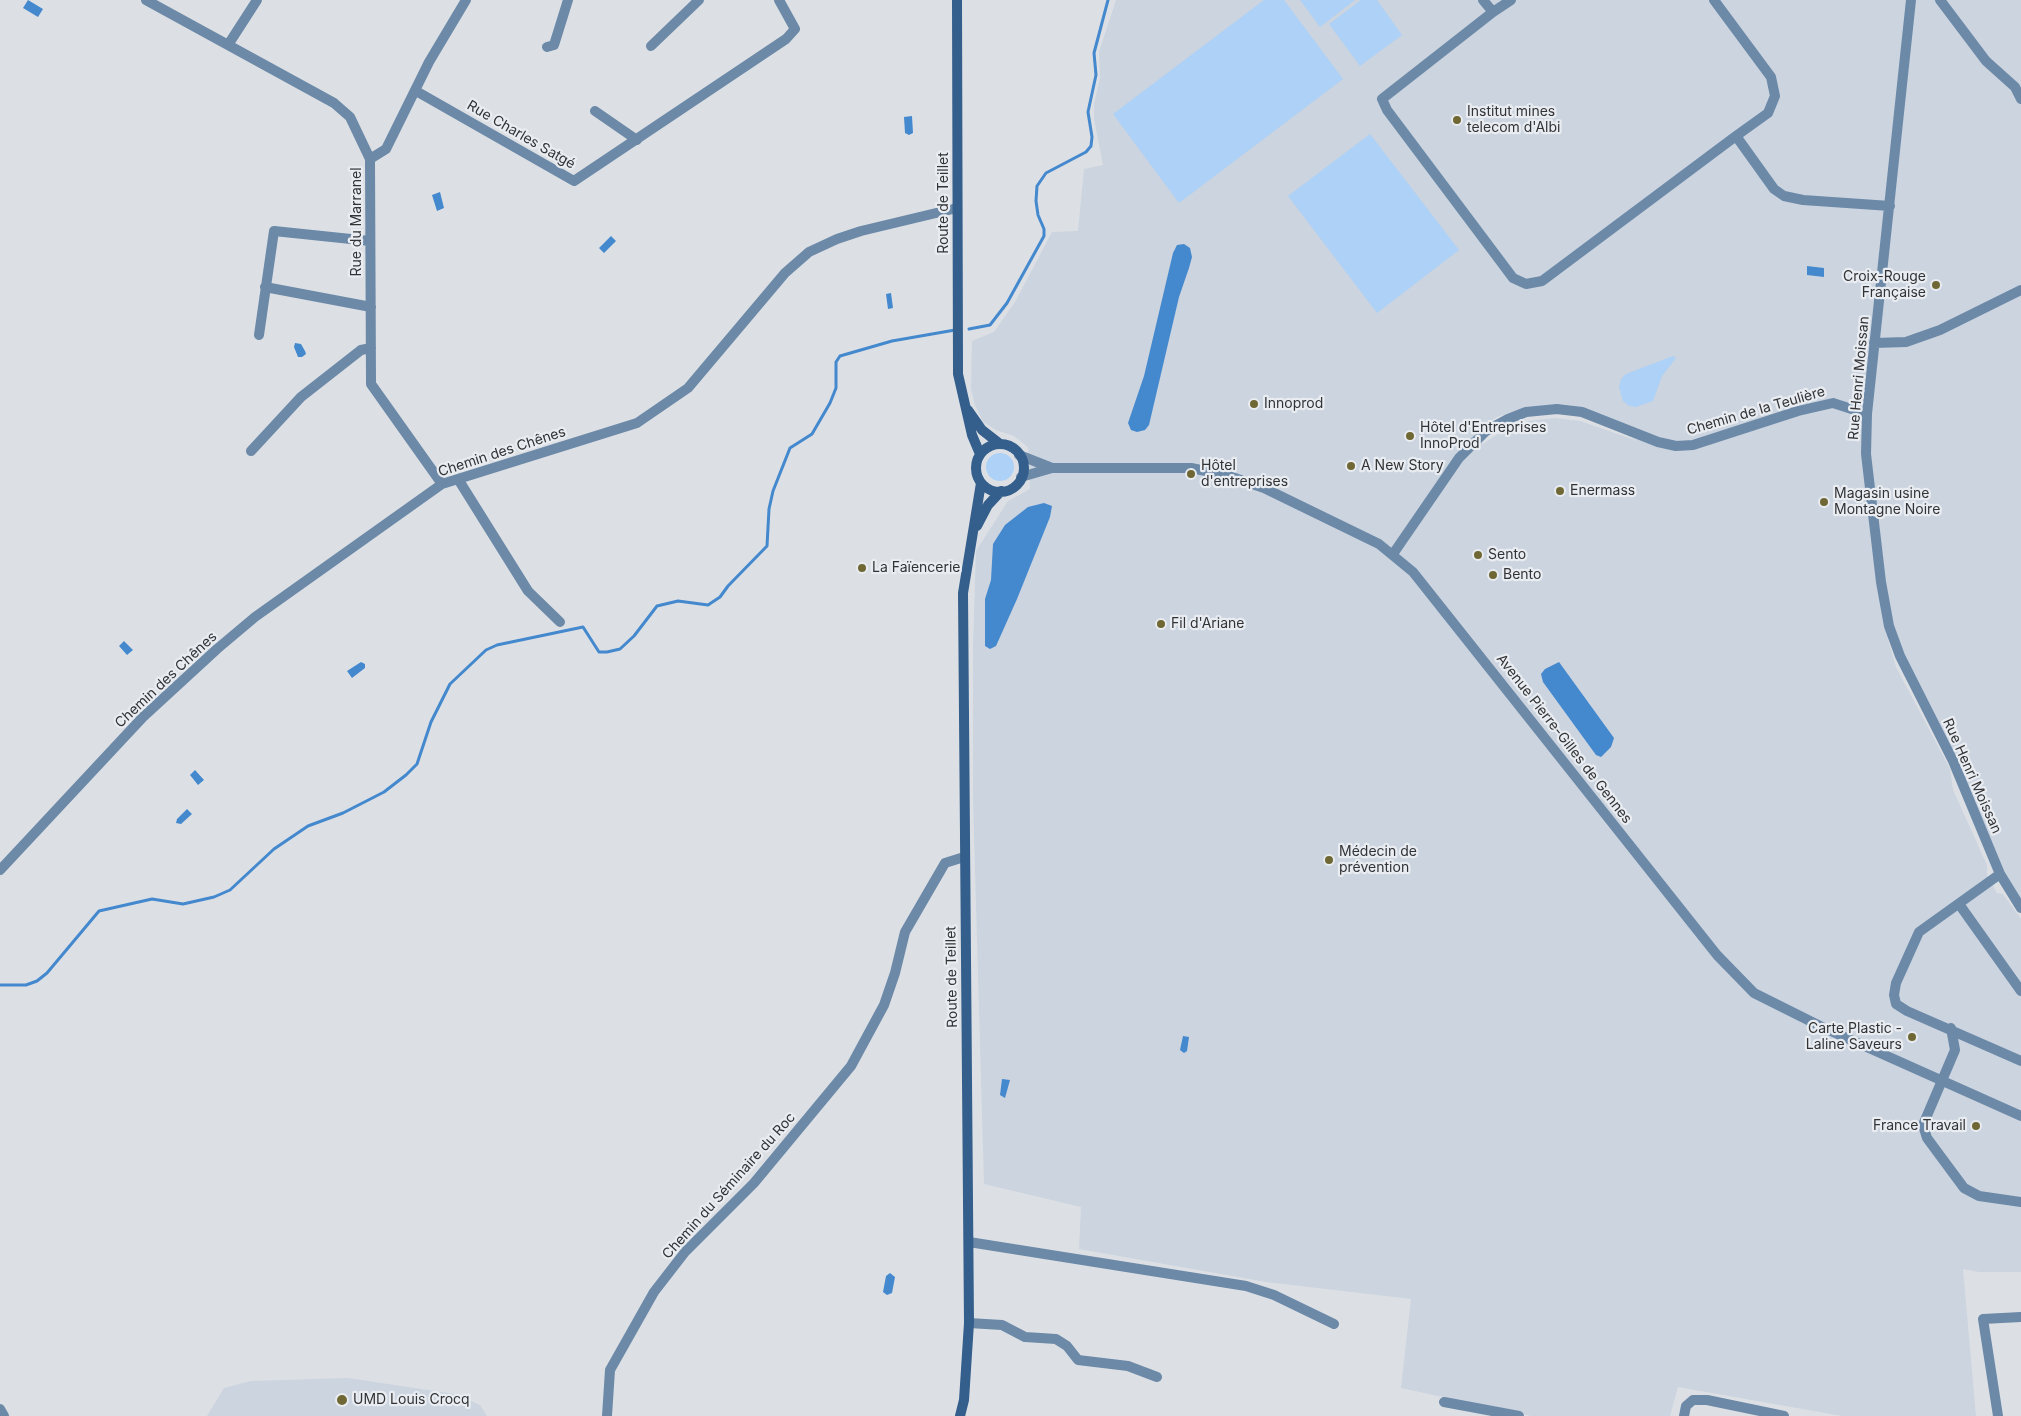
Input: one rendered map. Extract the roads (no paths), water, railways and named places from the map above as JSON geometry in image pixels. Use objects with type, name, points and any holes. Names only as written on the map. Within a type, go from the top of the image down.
[{"type":"main road","name":"Route de Teillet","points":[[957,0],[958,374],[972,435],[980,454]]},
{"type":"main road","name":"Route de Teillet","points":[[965,405],[982,430],[1000,444]]},
{"type":"main road","points":[[1000,444],[1011,447],[1019,455],[1022,462],[1021,477],[1013,487],[1001,491],[987,488],[976,472],[980,454],[985,449],[1000,444]]},
{"type":"main road","name":"Route de Teillet","points":[[960,1416],[964,1400],[969,1323],[963,594],[971,538],[982,483]]},
{"type":"main road","name":"Route de Teillet","points":[[971,538],[988,506],[1001,491]]},
{"type":"street","name":"Rue du Marranel","points":[[146,0],[334,103],[350,117],[370,159],[371,384],[442,484]]},
{"type":"street","points":[[228,45],[257,0]]},
{"type":"street","points":[[370,159],[386,149],[429,62],[466,0]]},
{"type":"street","points":[[547,48],[554,45],[568,0]]},
{"type":"street","points":[[651,46],[699,0]]},
{"type":"street","name":"Rue Charles Satgé","points":[[416,91],[574,181],[786,39],[794,28],[780,0]]},
{"type":"street","points":[[1483,0],[1492,12]]},
{"type":"street","points":[[1511,0],[1492,12],[1382,99],[1388,110],[1513,278],[1526,284],[1542,281],[1768,113],[1775,96],[1772,77],[1714,0]]},
{"type":"street","name":"Rue Henri Moissan","points":[[1911,0],[1867,414],[1866,454],[1881,582],[1889,626],[1900,656],[1953,760],[2000,874],[2021,908]]},
{"type":"street","points":[[1940,0],[1986,61],[2015,87],[2021,99]]},
{"type":"street","points":[[594,111],[637,140]]},
{"type":"street","points":[[1736,136],[1774,190],[1784,196],[1803,200],[1890,206]]},
{"type":"street","name":"Chemin des Chênes","points":[[0,870],[143,717],[217,649],[255,616],[442,484],[637,423],[688,388],[785,273],[809,252],[837,239],[861,231],[957,208]]},
{"type":"street","points":[[259,335],[274,231],[370,241]]},
{"type":"street","points":[[265,288],[371,307]]},
{"type":"street","points":[[1874,343],[1906,342],[1940,330],[2021,290]]},
{"type":"street","points":[[250,450],[301,397],[361,350],[371,348]]},
{"type":"street","name":"Chemin de la Teulière","points":[[1393,554],[1459,458],[1486,431],[1508,418],[1526,412],[1557,409],[1582,412],[1658,442],[1676,446],[1693,445],[1788,414],[1833,403],[1867,414]]},
{"type":"street","name":"Avenue Pierre-Gilles de Gennes","points":[[1019,455],[1052,468]]},
{"type":"street","name":"Avenue Pierre-Gilles de Gennes","points":[[1021,477],[1052,468],[1164,466],[1191,468],[1226,475],[1264,488],[1379,544],[1413,572],[1444,609],[1717,955],[1754,993],[1822,1027],[2021,1116]]},
{"type":"street","points":[[458,479],[528,592],[560,622]]},
{"type":"street","name":"Chemin du Séminaire du Roc","points":[[607,1416],[610,1370],[654,1292],[685,1252],[754,1183],[851,1066],[884,1005],[895,973],[905,932],[945,863],[964,857]]},
{"type":"street","points":[[2000,874],[1959,904],[1933,919],[1919,932],[1896,984],[1894,996],[1896,1004],[1907,1011],[1951,1028],[2021,1061]]},
{"type":"street","points":[[1959,904],[2021,991]]},
{"type":"street","points":[[1951,1028],[1955,1050],[1922,1125],[1927,1138],[1964,1188],[1979,1196],[2021,1202]]},
{"type":"street","points":[[1955,1050],[1978,1040]]},
{"type":"street","points":[[969,1242],[1246,1286],[1274,1295],[1334,1324]]},
{"type":"street","points":[[1998,1416],[1984,1319],[2021,1317]]},
{"type":"street","points":[[969,1323],[1002,1325],[1025,1337],[1056,1339],[1066,1346],[1078,1360],[1128,1366],[1157,1378]]},
{"type":"street","points":[[1684,1416],[1686,1406],[1693,1400],[1707,1400],[1784,1416]]},
{"type":"street","points":[[1444,1402],[1519,1416]]},
{"type":"street","points":[[0,1410],[4,1416]]},
{"type":"water","points":[[28,0],[43,9],[38,17],[23,8]]},
{"type":"water","points":[[912,116],[913,133],[909,135],[905,133],[904,117]]},
{"type":"water","points":[[440,192],[444,208],[437,211],[432,195]]},
{"type":"water","points":[[611,236],[616,241],[604,253],[599,248]]},
{"type":"water","points":[[1184,244],[1190,248],[1192,257],[1179,297],[1149,425],[1145,430],[1137,432],[1131,430],[1128,423],[1144,376],[1173,253],[1177,245]]},
{"type":"water","points":[[1807,266],[1824,268],[1824,277],[1807,275]]},
{"type":"water","points":[[891,293],[893,308],[888,309],[886,294]]},
{"type":"water","points":[[295,343],[301,344],[305,351],[306,354],[302,357],[298,357],[294,347]]},
{"type":"water","points":[[1044,503],[1052,506],[1050,517],[996,646],[990,649],[985,646],[985,599],[991,580],[993,544],[1005,525],[1028,507]]},
{"type":"water","points":[[124,641],[133,650],[127,655],[119,646]]},
{"type":"water","points":[[361,662],[365,664],[365,668],[352,678],[347,671]]},
{"type":"water","points":[[1559,662],[1614,738],[1611,747],[1601,757],[1596,755],[1543,682],[1541,674],[1545,669]]},
{"type":"water","points":[[195,770],[204,780],[198,785],[190,775]]},
{"type":"water","points":[[187,809],[192,814],[181,824],[176,823],[177,819]]},
{"type":"water","points":[[1183,1036],[1189,1037],[1187,1051],[1184,1053],[1180,1050]]},
{"type":"water","points":[[1002,1079],[1010,1080],[1005,1098],[1000,1095]]},
{"type":"water","points":[[890,1273],[895,1277],[892,1293],[887,1295],[883,1292],[886,1276]]},
{"type":"waterway","points":[[969,329],[990,325],[1007,303],[1044,236],[1044,229],[1038,215],[1036,201],[1037,186],[1046,173],[1086,152],[1091,146],[1092,137],[1088,112],[1096,75],[1094,53],[1108,0]]},
{"type":"waterway","points":[[0,985],[26,985],[37,981],[47,973],[99,911],[152,899],[183,904],[214,897],[230,890],[274,849],[308,826],[343,813],[384,792],[417,764],[431,722],[450,684],[486,650],[497,645],[583,627],[599,652],[607,652],[620,649],[634,636],[657,606],[678,601],[708,605],[720,597],[728,586],[767,546],[769,509],[773,491],[790,448],[812,434],[830,403],[836,388],[836,362],[840,356],[892,341],[955,330]]},
{"type":"place","name":"Institut mines telecom d'Albi","points":[[1457,120]]},
{"type":"place","name":"Croix-Rouge Française","points":[[1936,285]]},
{"type":"place","name":"Innoprod","points":[[1254,404]]},
{"type":"place","name":"Hôtel d'Entreprises InnoProd","points":[[1410,436]]},
{"type":"place","name":"A New Story","points":[[1351,466]]},
{"type":"place","name":"Hôtel d'entreprises","points":[[1191,474]]},
{"type":"place","name":"Enermass","points":[[1560,491]]},
{"type":"place","name":"Magasin usine Montagne Noire","points":[[1824,502]]},
{"type":"place","name":"Sento","points":[[1478,555]]},
{"type":"place","name":"La Faïencerie","points":[[862,568]]},
{"type":"place","name":"Bento","points":[[1493,575]]},
{"type":"place","name":"Fil d'Ariane","points":[[1161,624]]},
{"type":"place","name":"Médecin de prévention","points":[[1329,860]]},
{"type":"place","name":"Carte Plastic - Laline Saveurs","points":[[1912,1037]]},
{"type":"place","name":"France Travail","points":[[1976,1126]]},
{"type":"place","name":"UMD Louis Crocq","points":[[342,1400]]}]
